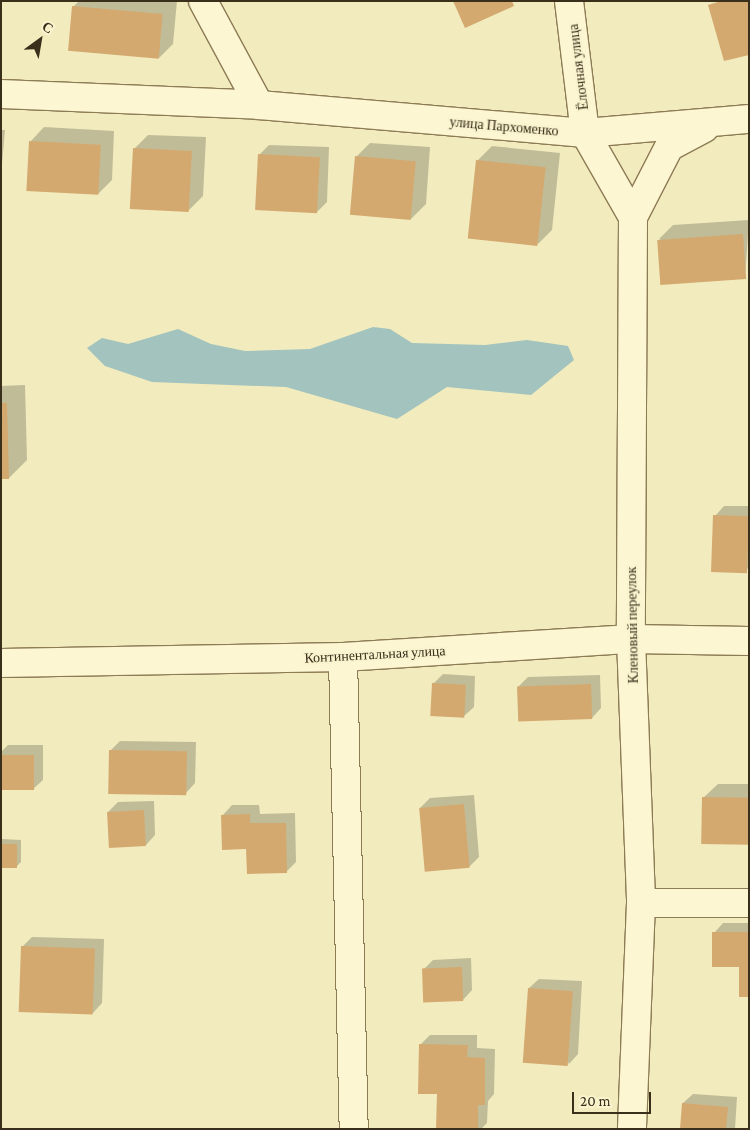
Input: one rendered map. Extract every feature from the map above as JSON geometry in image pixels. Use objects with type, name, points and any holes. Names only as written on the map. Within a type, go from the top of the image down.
[{"type":"street","points":[[203,1],[259,104]]},
{"type":"street","name":"Ёлочная улица","points":[[569,1],[585,133]]},
{"type":"street","name":"улица Пархоменко","points":[[1,94],[259,104],[585,133],[713,124],[749,119]]},
{"type":"street","points":[[633,217],[669,147],[713,124]]},
{"type":"street","points":[[585,133],[633,217]]},
{"type":"street","name":"Кленовый переулок","points":[[632,1129],[641,904],[631,639],[633,217]]},
{"type":"street","name":"Континентальная улица","points":[[1,663],[343,657],[631,639],[749,641]]},
{"type":"street","points":[[343,657],[354,1129]]},
{"type":"street","points":[[641,904],[749,903]]},
{"type":"water","points":[[373,327],[390,329],[412,343],[485,345],[527,340],[568,346],[574,360],[531,395],[447,387],[397,419],[286,387],[152,382],[105,366],[87,348],[102,338],[128,344],[178,329],[211,344],[245,351],[310,349]]},
{"type":"building","points":[[453,1],[512,1],[514,6],[465,28]]},
{"type":"building","points":[[721,1],[749,1],[749,55],[724,61],[708,5]]},
{"type":"building","points":[[72,6],[163,14],[159,59],[68,51]]},
{"type":"building","points":[[29,141],[101,145],[98,195],[26,191]]},
{"type":"building","points":[[133,148],[192,151],[189,212],[130,209]]},
{"type":"building","points":[[258,154],[320,157],[317,213],[255,210]]},
{"type":"building","points":[[355,156],[416,161],[411,220],[350,215]]},
{"type":"building","points":[[476,160],[546,167],[537,246],[468,239]]},
{"type":"building","points":[[743,234],[746,279],[660,285],[657,240]]},
{"type":"building","points":[[1,403],[7,403],[9,479],[1,479]]},
{"type":"building","points":[[713,515],[749,516],[747,573],[711,572]]},
{"type":"building","points":[[432,683],[466,685],[464,718],[430,716]]},
{"type":"building","points":[[591,684],[592,719],[518,722],[517,687]]},
{"type":"building","points":[[109,750],[187,751],[186,795],[108,794]]},
{"type":"building","points":[[1,755],[34,755],[34,790],[1,790]]},
{"type":"building","points":[[702,797],[749,798],[748,845],[701,844]]},
{"type":"building","points":[[464,804],[470,868],[425,872],[419,808]]},
{"type":"building","points":[[144,810],[146,846],[109,848],[107,812]]},
{"type":"building","points":[[250,814],[250,823],[286,823],[287,873],[247,874],[246,849],[222,850],[221,815]]},
{"type":"building","points":[[1,844],[17,844],[17,868],[1,868]]},
{"type":"building","points":[[712,932],[749,932],[749,997],[739,997],[739,967],[712,967]]},
{"type":"building","points":[[21,946],[95,949],[93,1015],[19,1012]]},
{"type":"building","points":[[462,967],[463,1001],[423,1002],[422,968]]},
{"type":"building","points":[[528,988],[573,991],[568,1066],[523,1063]]},
{"type":"building","points":[[419,1044],[468,1045],[467,1057],[485,1058],[485,1105],[478,1105],[478,1129],[436,1129],[437,1094],[418,1094]]},
{"type":"building","points":[[682,1103],[728,1107],[726,1129],[680,1129]]}]
